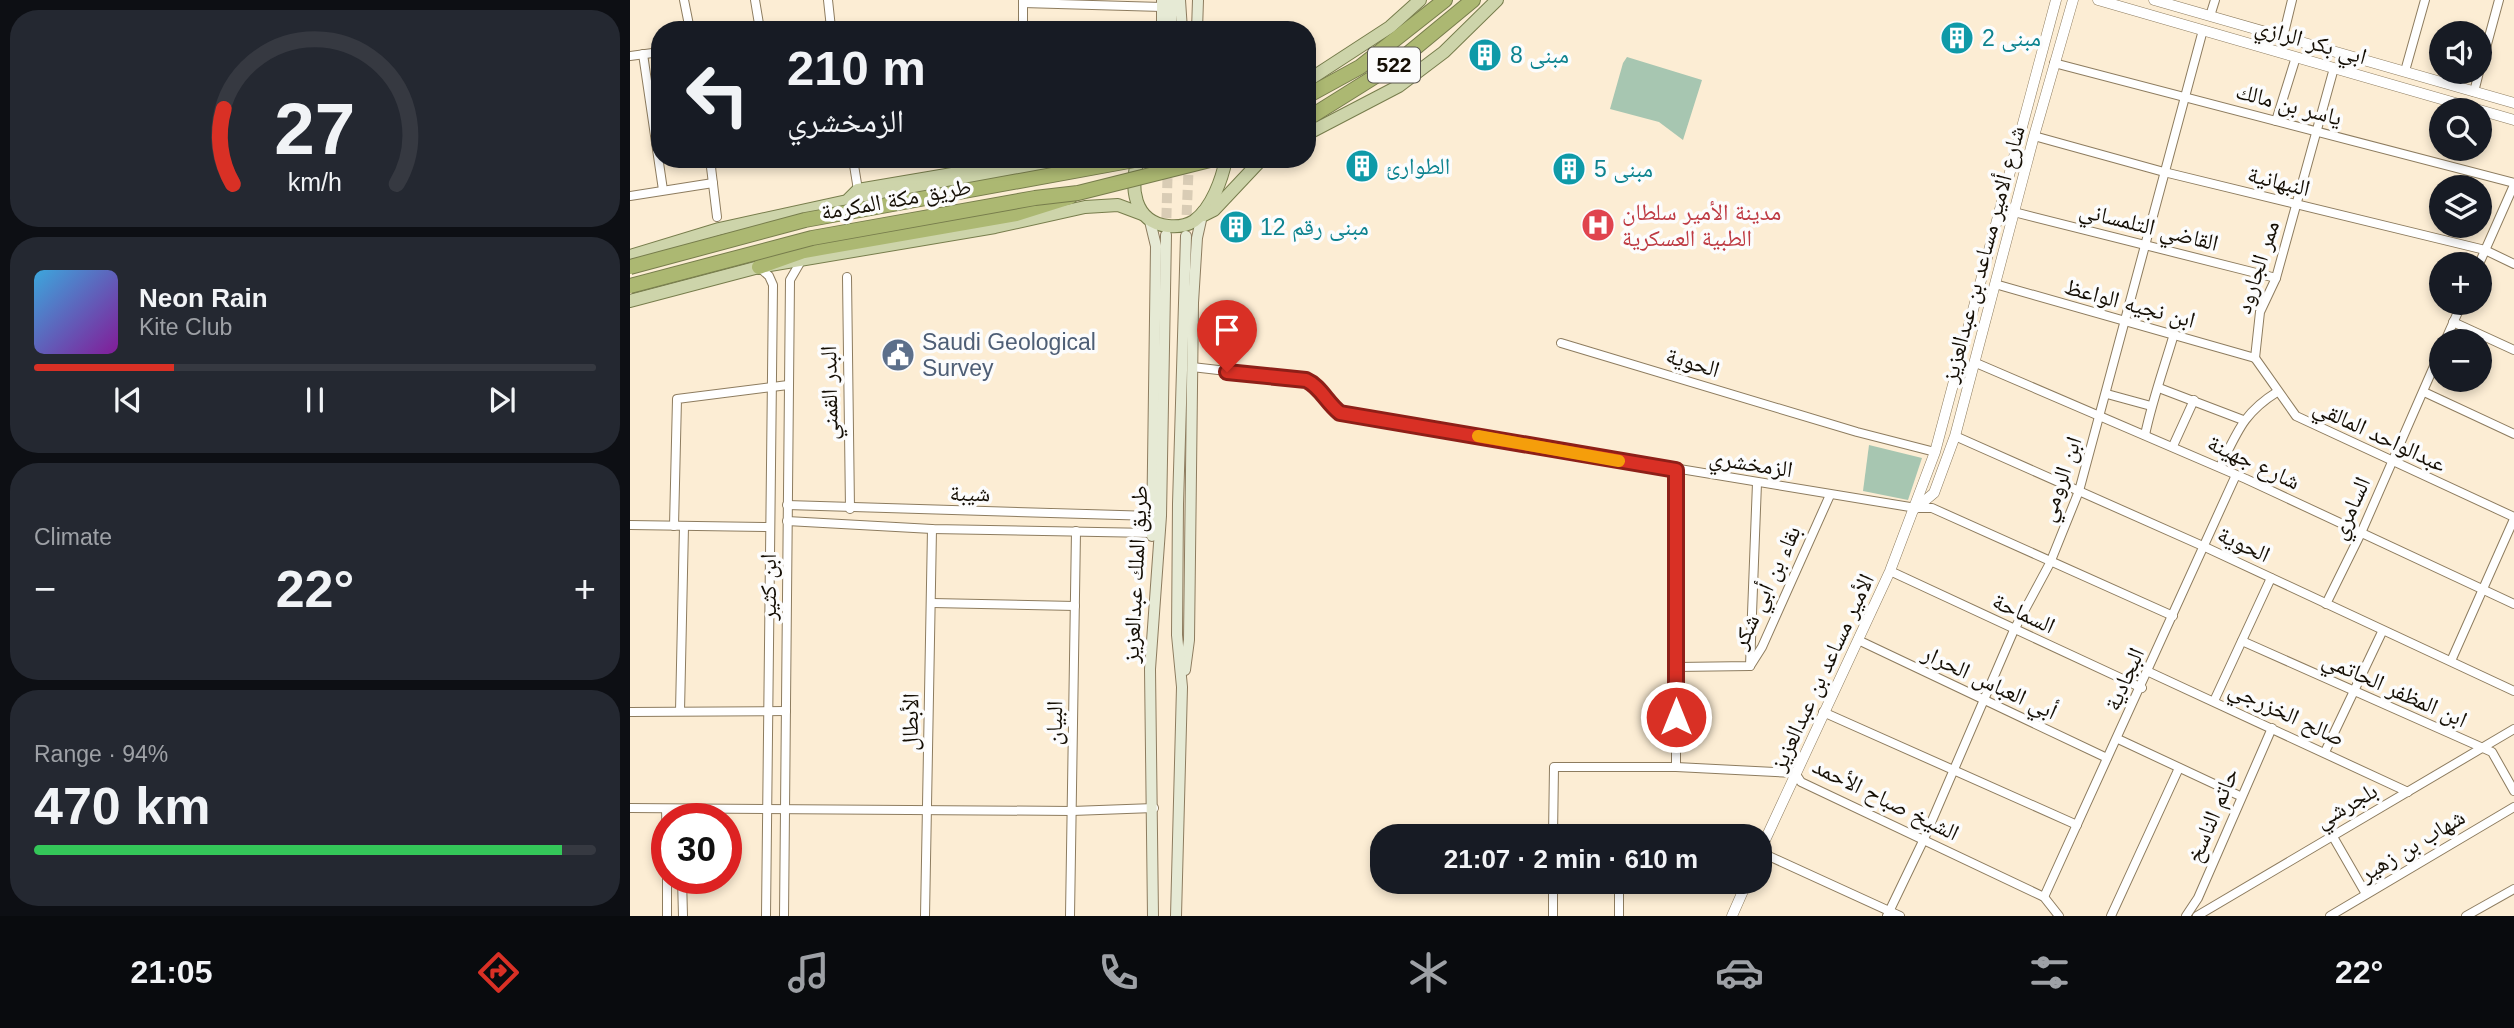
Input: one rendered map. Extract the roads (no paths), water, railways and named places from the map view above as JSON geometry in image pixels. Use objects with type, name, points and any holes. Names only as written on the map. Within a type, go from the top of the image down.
[{"type":"highway","points":[[1316,91],[1360,67],[1445,0]]},
{"type":"highway","name":"522","points":[[1316,113],[1398,62],[1473,0]]},
{"type":"highway","name":"طريق مكة المكرمة","points":[[630,267],[805,220],[1094,168]]},
{"type":"highway","name":"طريق مكة المكرمة","points":[[630,286],[812,238],[1022,200],[1079,193],[1178,168]]},
{"type":"highway","points":[[758,267],[804,251],[1016,214],[1079,193]]},
{"type":"main road","points":[[1180,0],[1181,21]]},
{"type":"main road","points":[[1197,21],[1198,0]]},
{"type":"main road","points":[[1316,75],[1390,27],[1420,0]]},
{"type":"main road","points":[[1316,130],[1336,121],[1417,72],[1444,52],[1497,0]]},
{"type":"main road","points":[[1162,21],[1165,2]]},
{"type":"main road","points":[[1165,2],[1169,21]]},
{"type":"main road","points":[[1316,125],[1336,121]]},
{"type":"main road","points":[[847,201],[858,190],[979,168]]},
{"type":"main road","points":[[1137,168],[1133,191],[1156,246],[1150,669]]},
{"type":"main road","points":[[1182,687],[1189,640],[1192,368],[1197,239],[1200,215],[1218,185],[1223,168]]},
{"type":"main road","points":[[630,301],[758,267],[995,227],[1094,205],[1118,205],[1171,226],[1183,226],[1214,210],[1254,168]]},
{"type":"main road","points":[[630,254],[653,250],[719,229],[847,201],[988,177],[1084,170]]},
{"type":"main road","name":"طريق الملك عبدالعزيز","points":[[1153,916],[1154,808],[1150,669],[1160,516],[1166,235]]},
{"type":"main road","name":"طريق الملك عبدالعزيز","points":[[1176,916],[1182,687],[1177,635],[1178,517],[1186,236]]},
{"type":"street","points":[[684,0],[688,21]]},
{"type":"street","points":[[755,0],[758,21]]},
{"type":"street","points":[[828,0],[830,21]]},
{"type":"street","points":[[1390,27],[1409,0]]},
{"type":"street","name":"الأمير مساعد بن عبدالعزيز","points":[[1772,824],[1890,571],[1936,452],[2056,0]]},
{"type":"street","name":"شارع ألامير مساعد بن عبدالعزيز","points":[[1916,508],[1934,493],[1955,436],[2034,136],[2073,0]]},
{"type":"street","name":"ابي بكر الرازي","points":[[2098,0],[2514,120]]},
{"type":"street","name":"ابي بكر الرازي","points":[[2154,0],[2514,103]]},
{"type":"street","points":[[2210,16],[2215,0]]},
{"type":"street","points":[[2283,37],[2292,0]]},
{"type":"street","points":[[2405,71],[2425,0]]},
{"type":"street","points":[[2492,25],[2499,0]]},
{"type":"street","points":[[1022,21],[1023,2],[1165,2]]},
{"type":"street","name":"ابن الرومي","points":[[1888,913],[1924,839],[2014,630],[2050,563],[2079,491],[2108,394],[2203,30]]},
{"type":"street","points":[[630,56],[651,53]]},
{"type":"street","points":[[643,54],[651,108]]},
{"type":"street","points":[[2276,121],[2296,57]]},
{"type":"street","name":"ياسر بن مالك","points":[[2054,63],[2514,184]]},
{"type":"street","name":"ممر الجارود","points":[[2255,358],[2257,322],[2276,278],[2334,68]]},
{"type":"street","points":[[2474,92],[2476,84]]},
{"type":"street","name":"النبهانية","points":[[2034,136],[2297,206],[2485,250],[2514,264]]},
{"type":"street","points":[[660,168],[663,190]]},
{"type":"street","points":[[711,168],[717,217]]},
{"type":"street","points":[[854,168],[858,190]]},
{"type":"street","points":[[630,196],[713,183]]},
{"type":"street","points":[[2485,250],[2514,184]]},
{"type":"street","name":"القاضي التلمساني","points":[[2014,212],[2276,278]]},
{"type":"street","name":"ابن كثير","points":[[784,916],[790,287],[792,273],[801,260]]},
{"type":"street","points":[[758,267],[769,276],[773,288],[779,284],[790,287]]},
{"type":"street","name":"البدر القمني","points":[[847,277],[850,509]]},
{"type":"street","name":"ابن نجيه الواعظ","points":[[1996,284],[2255,358]]},
{"type":"street","name":"ابن كثير","points":[[766,916],[773,288]]},
{"type":"street","points":[[1976,308],[1982,312],[1989,310]]},
{"type":"street","points":[[2450,329],[2456,315]]},
{"type":"street","points":[[2453,321],[2514,350]]},
{"type":"street","points":[[2146,435],[2151,406],[2159,388],[2174,334]]},
{"type":"street","name":"الحوية","points":[[1560,343],[1857,432],[1936,452]]},
{"type":"street","name":"عبدالواحد المالقي","points":[[2255,358],[2296,416],[2514,518]]},
{"type":"street","name":"شارع جهينة","points":[[1976,363],[2220,467],[2514,604]]},
{"type":"street","name":"الزمخشري","points":[[1192,368],[1306,380],[1315,384],[1323,397],[1340,413],[1757,484],[1916,508],[1932,508],[2050,563],[2174,616]]},
{"type":"street","name":"السامري","points":[[2326,604],[2361,533],[2429,380]]},
{"type":"street","points":[[674,526],[677,399],[788,385]]},
{"type":"street","points":[[2159,388],[2243,420]]},
{"type":"street","points":[[2220,467],[2243,420],[2257,405],[2277,392]]},
{"type":"street","points":[[2424,392],[2514,434]]},
{"type":"street","points":[[2108,394],[2151,406]]},
{"type":"street","points":[[2173,446],[2194,401]]},
{"type":"street","name":"الحوية","points":[[1955,436],[2205,547],[2382,632],[2514,691]]},
{"type":"street","points":[[1676,470],[1676,767]]},
{"type":"street","name":"البجادية","points":[[2044,897],[2142,688],[2236,475]]},
{"type":"street","points":[[1750,666],[1757,484]]},
{"type":"street","name":"بقاء بن أبي شكر","points":[[1676,667],[1750,666],[1762,647],[1830,495]]},
{"type":"street","name":"شيبة","points":[[787,505],[850,509],[1153,516]]},
{"type":"street","points":[[2451,661],[2514,518]]},
{"type":"street","name":"شيبة","points":[[787,521],[932,529],[1152,533]]},
{"type":"street","points":[[630,525],[770,527]]},
{"type":"street","points":[[680,710],[684,526]]},
{"type":"street","name":"الأبطال","points":[[925,916],[932,529]]},
{"type":"street","name":"البيان","points":[[1070,916],[1076,531]]},
{"type":"street","name":"السماحة","points":[[1890,571],[2142,688]]},
{"type":"street","points":[[2214,701],[2271,578]]},
{"type":"street","points":[[932,603],[1075,606]]},
{"type":"street","points":[[2325,752],[2382,632]]},
{"type":"street","name":"أبي العباس الحرار","points":[[1858,640],[2107,758]]},
{"type":"street","name":"ابن المظفر الحاتمي","points":[[2242,641],[2492,752],[2514,792]]},
{"type":"street","name":"صالح الخزرجي","points":[[2149,672],[2408,792]]},
{"type":"street","points":[[630,712],[786,711]]},
{"type":"street","points":[[1823,712],[1955,768],[2077,825]]},
{"type":"street","name":"حاتم الناسخ","points":[[2186,916],[2198,898],[2272,727]]},
{"type":"street","name":"بلجرشي","points":[[2197,916],[2514,729]]},
{"type":"street","points":[[2118,739],[2240,796]]},
{"type":"street","name":"الشيخ صباح الأحمد","points":[[1553,824],[1554,767],[1676,767],[1795,773],[1801,782],[2044,897],[2059,916]]},
{"type":"street","points":[[2111,916],[2179,768]]},
{"type":"street","name":"شهاب بن زهير","points":[[2330,916],[2514,807]]},
{"type":"street","points":[[630,808],[651,809]]},
{"type":"street","points":[[742,810],[1072,811],[1154,808]]},
{"type":"street","points":[[2332,835],[2366,894]]},
{"type":"street","points":[[1772,857],[1888,913],[1900,916]]},
{"type":"street","points":[[2466,916],[2514,888]]},
{"type":"street","points":[[667,894],[667,916]]},
{"type":"street","points":[[682,894],[682,916]]},
{"type":"street","points":[[1553,894],[1553,916]]},
{"type":"street","points":[[1619,894],[1619,916]]},
{"type":"street","points":[[1732,916],[1742,894]]},
{"type":"tunnel","points":[[1166,233],[1168,168]]},
{"type":"tunnel","points":[[1186,230],[1189,168]]},
{"type":"place","name":"مبنى 2","points":[[1957,38]]},
{"type":"place","name":"مبنى 8","points":[[1485,55]]},
{"type":"place","name":"الطوارئ","points":[[1362,166]]},
{"type":"place","name":"مبنى 5","points":[[1569,169]]},
{"type":"place","name":"مدينة الأمير سلطان الطبية العسكرية","points":[[1598,225]]},
{"type":"place","name":"مبنى رقم 12","points":[[1236,227]]},
{"type":"place","name":"Saudi Geological Survey","points":[[898,355]]}]
